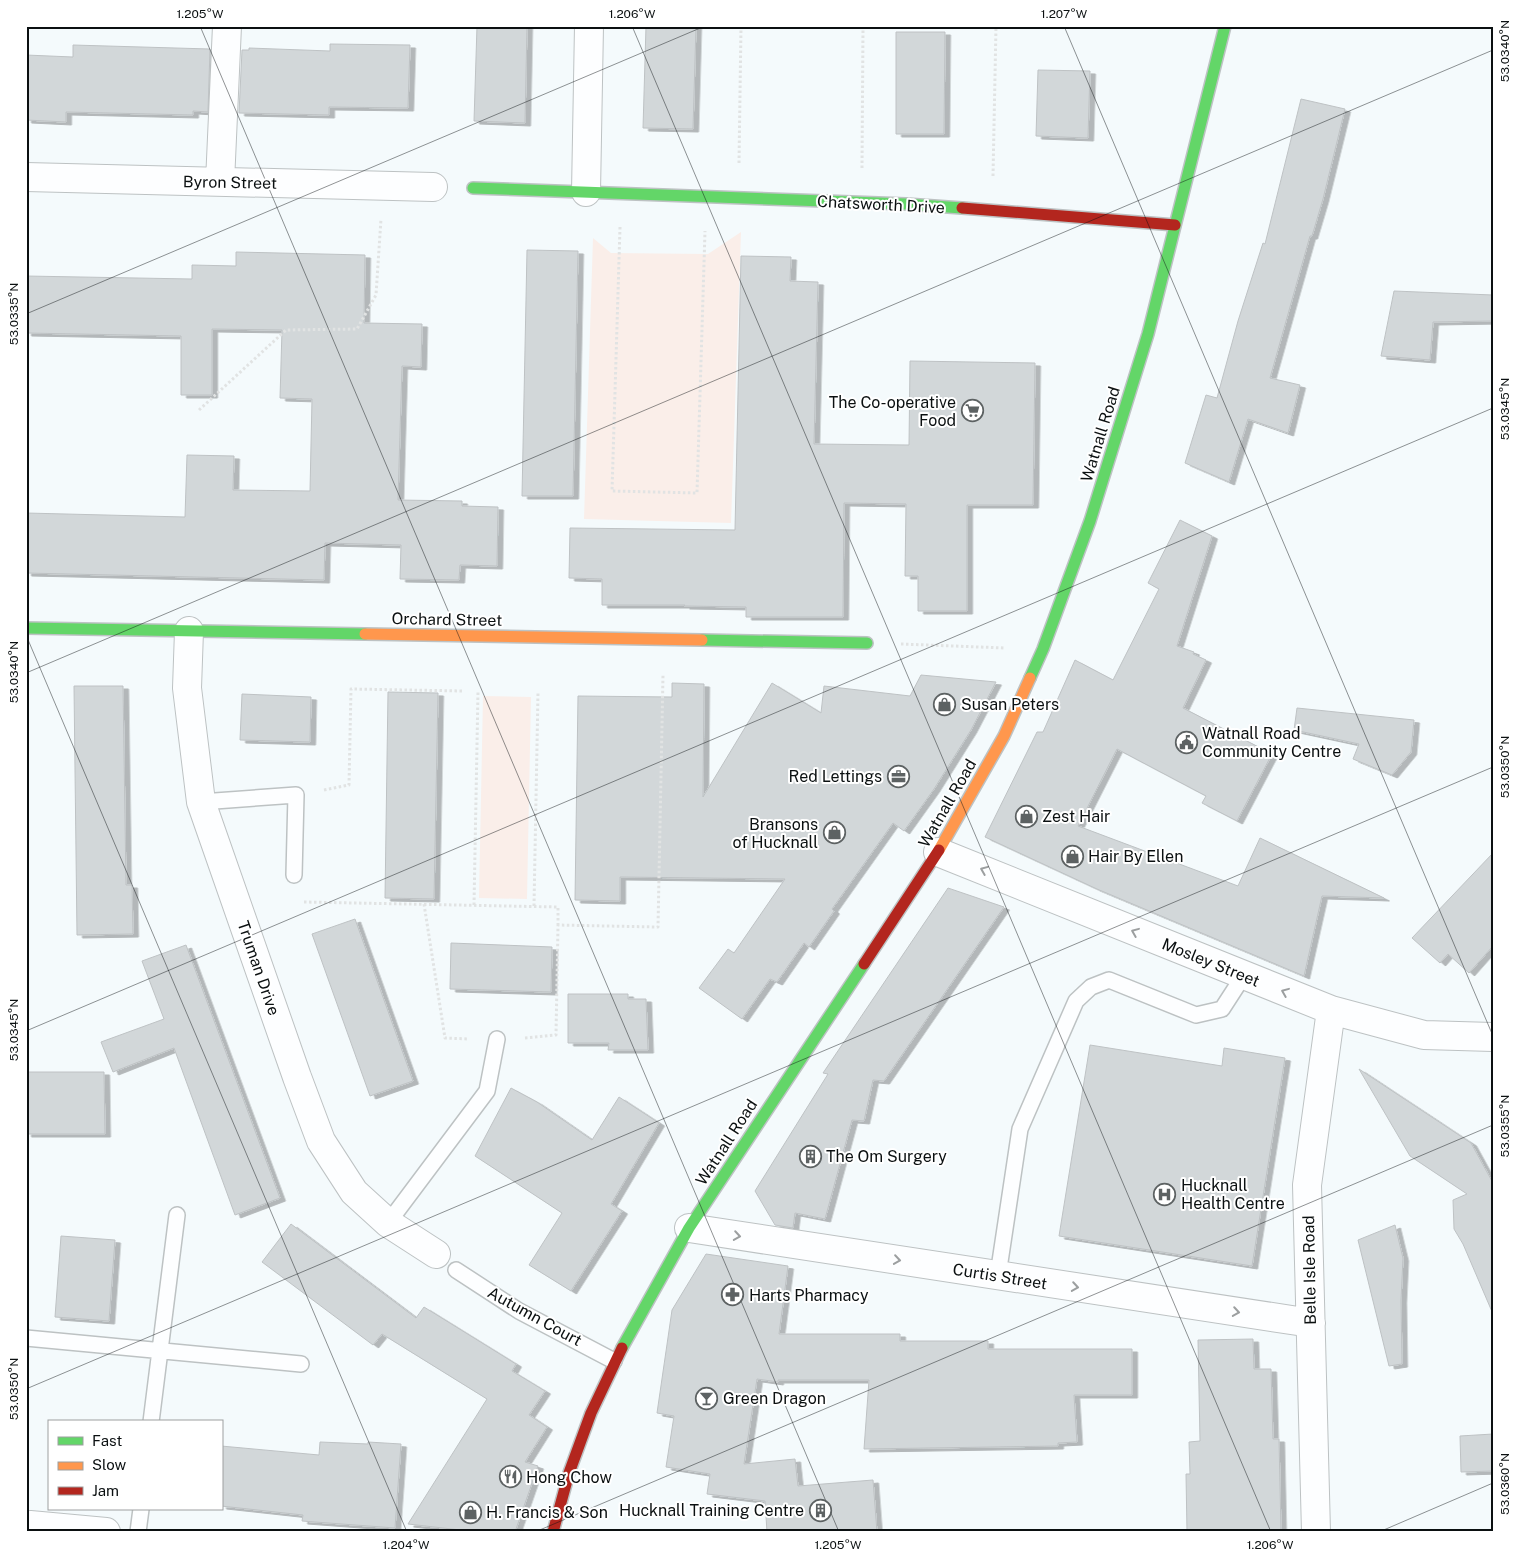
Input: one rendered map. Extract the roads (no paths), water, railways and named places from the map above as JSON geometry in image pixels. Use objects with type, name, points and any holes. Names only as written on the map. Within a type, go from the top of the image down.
[{"type":"main road","name":"Watnall Road","points":[[553,1532],[572,1464],[591,1413],[614,1361],[689,1228],[938,852],[1004,736],[1043,650],[1090,521],[1148,334],[1224,26]]},
{"type":"main road","name":"Chatsworth Drive","points":[[473,188],[906,204],[1175,225]]},
{"type":"main road","name":"Orchard Street","points":[[26,628],[867,643]]},
{"type":"street","points":[[220,182],[227,26]]},
{"type":"street","points":[[586,192],[589,26]]},
{"type":"street","name":"Byron Street","points":[[26,177],[433,187]]},
{"type":"street","name":"Truman Drive","points":[[189,631],[187,688],[201,802],[321,1141],[354,1192],[388,1223],[446,1262]]},
{"type":"street","name":"Mosley Street","points":[[938,852],[1330,1010],[1424,1034],[1493,1038]]},
{"type":"street","name":"Belle Isle Road","points":[[1316,1532],[1308,1185],[1330,1010]]},
{"type":"street","name":"Curtis Street","points":[[689,1228],[1311,1323]]},
{"type":"street","points":[[29,1527],[106,1532]]},
{"type":"lane","points":[[201,802],[296,795],[294,875]]},
{"type":"lane","points":[[998,1275],[1020,1129],[1076,1001],[1091,988],[1110,980],[1196,1015],[1222,1009],[1244,975]]},
{"type":"lane","points":[[388,1223],[487,1091],[497,1040]]},
{"type":"lane","points":[[152,1420],[177,1215]]},
{"type":"lane","name":"Autumn Court","points":[[446,1262],[519,1311],[614,1361]]},
{"type":"lane","points":[[26,1338],[301,1364]]},
{"type":"lane","points":[[138,1532],[141,1510]]},
{"type":"place","name":"The Co-operative Food","points":[[972,411]]},
{"type":"place","name":"Susan Peters","points":[[945,704]]},
{"type":"place","name":"Watnall Road Community Centre","points":[[1186,742]]},
{"type":"place","name":"Red Lettings","points":[[898,776]]},
{"type":"place","name":"Zest Hair","points":[[1026,816]]},
{"type":"place","name":"Bransons of Hucknall","points":[[834,833]]},
{"type":"place","name":"Hair By Ellen","points":[[1072,856]]},
{"type":"place","name":"The Om Surgery","points":[[810,1156]]},
{"type":"place","name":"Hucknall Health Centre","points":[[1165,1194]]},
{"type":"place","name":"Harts Pharmacy","points":[[733,1295]]},
{"type":"place","name":"Green Dragon","points":[[707,1398]]},
{"type":"place","name":"Hong Chow","points":[[510,1477]]},
{"type":"place","name":"Hucknall Training Centre","points":[[820,1510]]},
{"type":"place","name":"H. Francis & Son","points":[[470,1512]]}]
